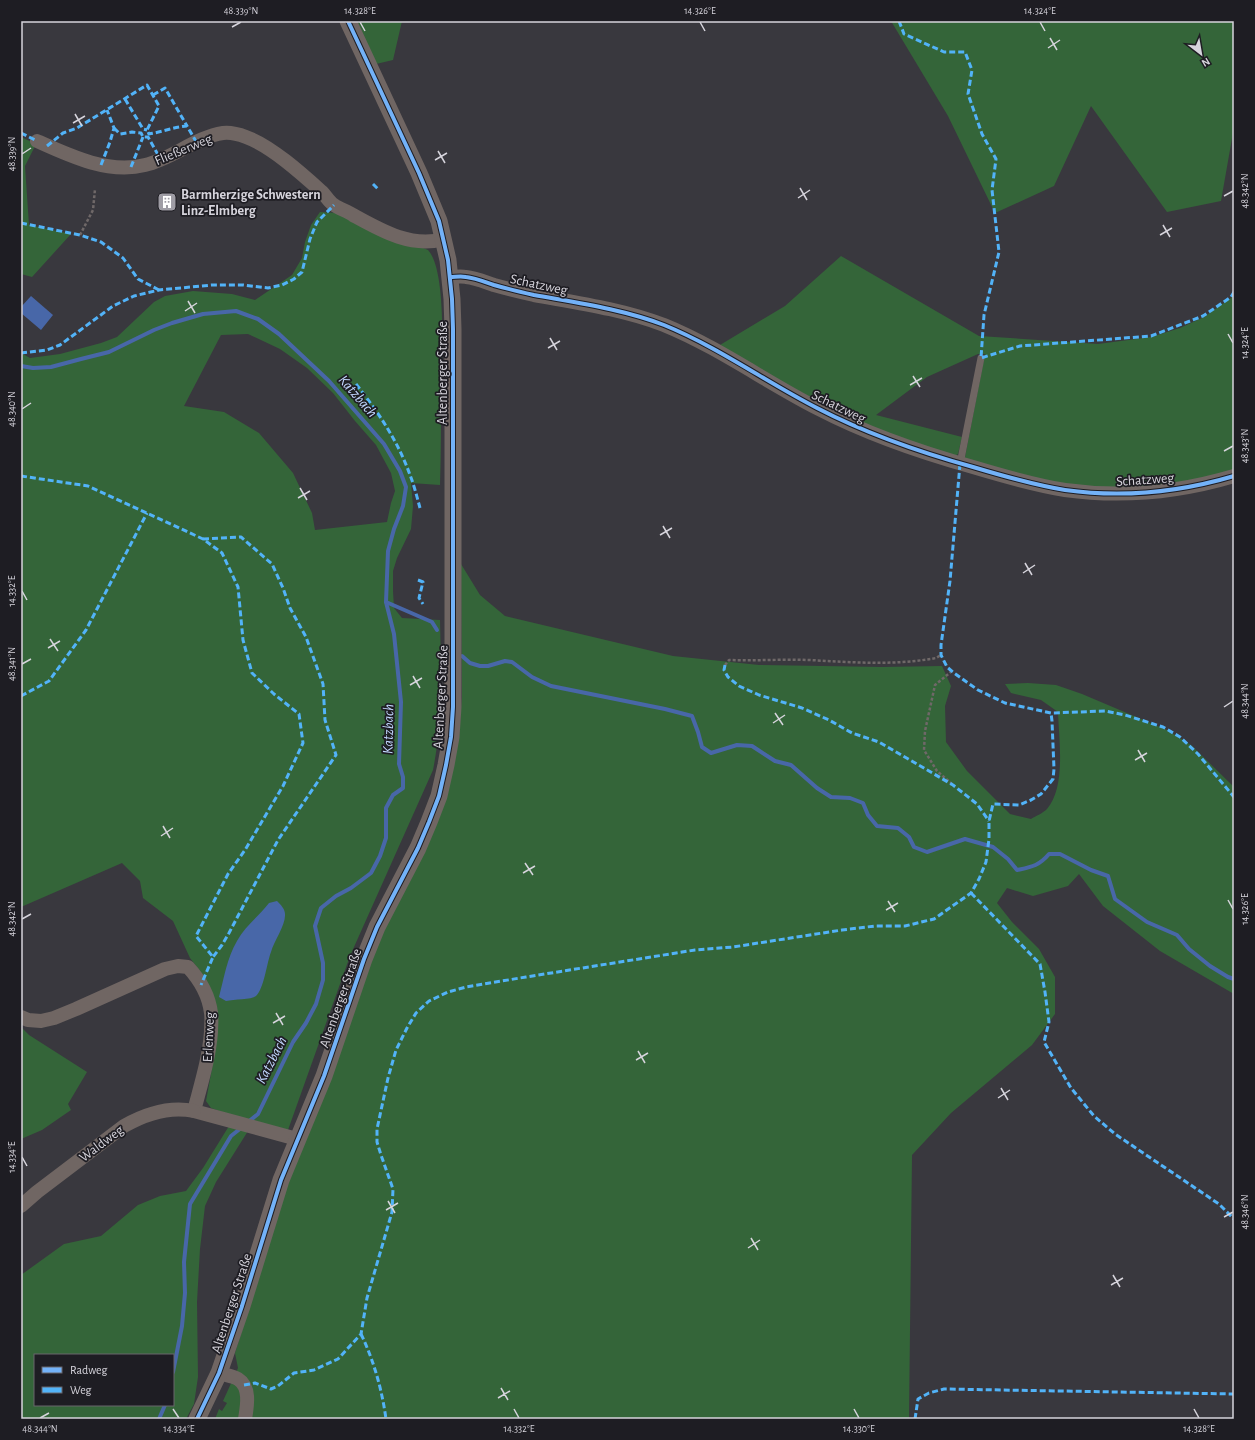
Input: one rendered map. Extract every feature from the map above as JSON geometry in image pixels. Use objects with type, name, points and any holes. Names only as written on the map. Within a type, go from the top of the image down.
[{"type":"street","name":"Altenberger Straße","points":[[197,1419],[219,1373],[281,1180],[324,1076],[376,927],[418,848],[439,796],[451,737],[453,707],[454,582],[453,329],[450,277],[444,238],[433,203],[348,21]]},
{"type":"street","name":"Fließerweg","points":[[37,142],[98,165],[120,168],[144,166],[169,157],[209,137],[223,133],[235,133],[253,140],[274,153],[323,193],[334,205],[372,225],[395,236],[412,241],[428,242],[444,238]]},
{"type":"street","name":"Schatzweg","points":[[450,277],[478,279],[515,291],[606,308],[653,321],[695,340],[816,408],[861,429],[897,444],[960,464],[1038,484],[1066,490],[1126,494],[1184,488],[1234,476]]},
{"type":"street","name":"Erlenweg","points":[[21,1017],[28,1020],[41,1021],[54,1018],[166,969],[178,966],[188,967],[201,985],[208,1000],[212,1014],[209,1053],[194,1111]]},
{"type":"street","name":"Waldweg","points":[[21,1206],[118,1130],[137,1118],[172,1109],[194,1111]]},
{"type":"street","points":[[194,1111],[297,1139]]},
{"type":"street","points":[[219,1373],[238,1379],[244,1386],[247,1395],[245,1419]]},
{"type":"lane","points":[[960,464],[981,358]]},
{"type":"path","points":[[80,235],[93,210],[95,189]]},
{"type":"path","points":[[725,665],[729,660],[808,660],[844,663],[899,663],[936,658],[941,655]]},
{"type":"path","points":[[952,671],[935,685],[925,731],[924,750],[937,771],[953,785]]},
{"type":"green space","points":[[357,21],[402,21],[393,60],[376,64]]},
{"type":"green space","points":[[891,21],[1234,21],[1234,127],[1221,201],[1167,212],[1091,106],[1054,186],[995,213],[948,116]]},
{"type":"green space","points":[[21,137],[36,144],[25,166],[29,225],[71,234],[32,277],[21,274]]},
{"type":"green space","points":[[320,212],[338,213],[428,250],[434,261],[441,295],[442,316],[440,485],[411,483],[413,506],[411,529],[397,558],[393,571],[393,591],[394,608],[402,618],[440,620],[441,695],[433,770],[350,956],[288,1130],[222,1112],[211,1108],[206,1101],[213,1063],[200,971],[190,958],[173,921],[143,898],[140,881],[122,863],[21,907],[21,353],[30,358],[60,354],[117,337],[154,302],[165,296],[193,291],[232,294],[255,300],[292,275],[302,258],[305,242],[311,225]],"holes":[[[248,334],[280,349],[307,368],[333,393],[376,445],[391,473],[395,491],[387,522],[315,530],[312,513],[293,473],[259,433],[224,412],[184,406],[221,335]]]},
{"type":"green space","points":[[841,256],[979,336],[1098,344],[1151,337],[1180,328],[1204,317],[1231,298],[1234,294],[1234,471],[1207,479],[1134,490],[1048,483],[964,462],[985,354],[978,354],[927,377],[876,415],[962,437],[958,454],[953,457],[868,427],[715,348],[785,306]]},
{"type":"green space","points":[[461,564],[480,595],[505,616],[673,656],[759,665],[882,667],[942,666],[951,686],[945,706],[946,742],[967,771],[1010,814],[1031,819],[1047,809],[1053,800],[1057,788],[1060,749],[1058,712],[1041,700],[1011,693],[1005,684],[1028,683],[1056,685],[1082,694],[1167,730],[1191,745],[1234,787],[1234,994],[1160,951],[1103,906],[1079,874],[1068,886],[1033,896],[1007,888],[997,903],[1012,922],[1039,949],[1055,977],[1055,1014],[1032,1045],[951,1113],[912,1155],[909,1419],[215,1419],[219,1409],[222,1411],[227,1403],[223,1401],[238,1368],[235,1353],[289,1180],[368,966],[459,736],[462,697]]},
{"type":"green space","points":[[21,1027],[29,1035],[87,1072],[68,1104],[71,1110],[42,1130],[21,1139]]},
{"type":"green space","points":[[229,1126],[248,1131],[216,1182],[205,1206],[200,1249],[197,1302],[198,1377],[194,1404],[186,1419],[21,1419],[21,1275],[64,1244],[101,1236],[138,1205],[160,1196],[186,1191],[203,1168]]},
{"type":"water","points":[[31,296],[53,315],[41,330],[21,313],[21,307]]},
{"type":"water","points":[[277,901],[284,910],[285,918],[270,956],[259,993],[250,998],[226,1001],[219,997],[226,968],[240,936],[269,903]]},
{"type":"waterway","name":"Katzbach","points":[[21,366],[33,368],[51,367],[109,352],[172,323],[203,314],[236,311],[258,319],[279,334],[329,381],[384,444],[400,471],[406,487],[403,506],[394,529],[388,551],[386,602],[394,634],[401,702],[399,764],[403,777],[403,788],[393,795],[386,808],[386,838],[380,856],[371,873],[351,888],[336,896],[321,908],[315,926],[323,963],[323,980],[316,1004],[306,1023],[293,1042],[258,1114],[248,1122]]},
{"type":"waterway","points":[[386,602],[432,622],[437,630]]},
{"type":"waterway","points":[[462,656],[470,663],[480,666],[488,666],[505,661],[512,662],[532,677],[551,686],[665,709],[692,716],[702,747],[711,753],[737,745],[752,746],[775,761],[791,765],[817,788],[831,797],[850,798],[863,803],[868,815],[877,826],[898,828],[909,837],[914,847],[927,852],[965,839],[993,847],[1008,859],[1017,870],[1038,864],[1049,854],[1060,854],[1091,870],[1108,876],[1115,899],[1147,922],[1177,935],[1189,949],[1210,966],[1234,979]]},
{"type":"waterway","name":"Katzbach","points":[[174,1367],[182,1326],[185,1293],[184,1262],[190,1204],[231,1136],[241,1128]]},
{"type":"waterway","name":"Katzbach","points":[[159,1419],[165,1406]]},
{"type":"marked path","points":[[899,21],[904,34],[944,52],[965,52],[972,70],[968,94],[982,134],[996,159],[992,190],[999,252],[984,315],[981,358],[1020,346],[1151,336],[1203,316],[1231,297],[1234,292]]},
{"type":"marked path","points":[[47,146],[63,133],[77,128],[147,85],[159,106],[147,130],[149,134],[187,126],[197,143]]},
{"type":"marked path","points":[[153,95],[165,88],[187,126]]},
{"type":"marked path","points":[[125,99],[143,129],[147,130]]},
{"type":"marked path","points":[[101,165],[114,128],[107,110]]},
{"type":"marked path","points":[[114,128],[120,134],[132,132],[141,133],[143,137],[148,137],[161,160]]},
{"type":"marked path","points":[[21,133],[37,141]]},
{"type":"marked path","points":[[131,167],[143,137]]},
{"type":"marked path","points":[[373,184],[378,189]]},
{"type":"marked path","points":[[21,353],[47,350],[60,345],[113,306],[134,296],[159,290],[212,285],[243,285],[268,288],[282,285],[294,279],[302,272],[310,239],[317,222],[334,205]]},
{"type":"marked path","points":[[21,223],[80,235],[101,242],[123,258],[138,279],[159,290]]},
{"type":"marked path","points":[[356,384],[380,416],[400,450],[420,508]]},
{"type":"marked path","points":[[960,464],[950,581],[941,645],[941,655],[947,667],[978,690],[1005,703],[1051,713],[1105,711],[1125,715],[1163,727],[1180,737],[1198,754],[1234,797]]},
{"type":"marked path","points":[[21,476],[88,486],[203,539],[222,553],[238,587],[243,640],[252,673],[274,694],[299,714],[303,743],[283,786],[245,850],[228,874],[196,936],[213,957],[201,985]]},
{"type":"marked path","points":[[21,696],[49,681],[86,630],[147,513]]},
{"type":"marked path","points":[[203,539],[241,537],[272,564],[290,608],[306,637],[323,684],[325,720],[336,755],[278,840],[229,933],[213,957]]},
{"type":"marked path","points":[[418,580],[423,582],[419,598],[423,604]]},
{"type":"marked path","points":[[725,665],[724,670],[728,677],[739,686],[759,695],[802,708],[829,720],[852,733],[879,742],[953,785],[977,804],[989,821]]},
{"type":"marked path","points":[[244,1385],[255,1383],[271,1389],[278,1386],[294,1373],[314,1370],[338,1359],[361,1334],[367,1298],[392,1212],[393,1189],[377,1142],[377,1129],[388,1078],[396,1050],[416,1013],[429,1001],[448,992],[466,987],[526,977],[695,950],[733,947],[875,926],[905,926],[934,919],[971,893],[979,879],[986,862],[989,839],[989,821],[993,804],[1019,805],[1041,794],[1053,779],[1054,769],[1051,713]]},
{"type":"marked path","points":[[971,893],[1040,964],[1049,1022],[1044,1042],[1071,1088],[1094,1116],[1115,1134],[1219,1204],[1234,1219]]},
{"type":"marked path","points":[[361,1334],[377,1376],[386,1419]]},
{"type":"marked path","points":[[915,1419],[918,1399],[929,1393],[944,1389],[1234,1394]]},
{"type":"cycle path","points":[[197,1419],[219,1373],[242,1306],[281,1180],[324,1076],[364,959],[377,927],[418,848],[439,796],[451,737],[453,707],[453,329],[448,260],[439,221],[419,173],[348,21]]},
{"type":"cycle path","points":[[450,277],[473,278],[534,295],[583,304],[648,319],[704,344],[798,398],[855,426],[913,449],[1042,486],[1086,492],[1151,492],[1172,490],[1214,482],[1234,476]]},
{"type":"place","name":"Barmherzige Schwestern Linz-Elmberg","points":[[167,202]]}]
